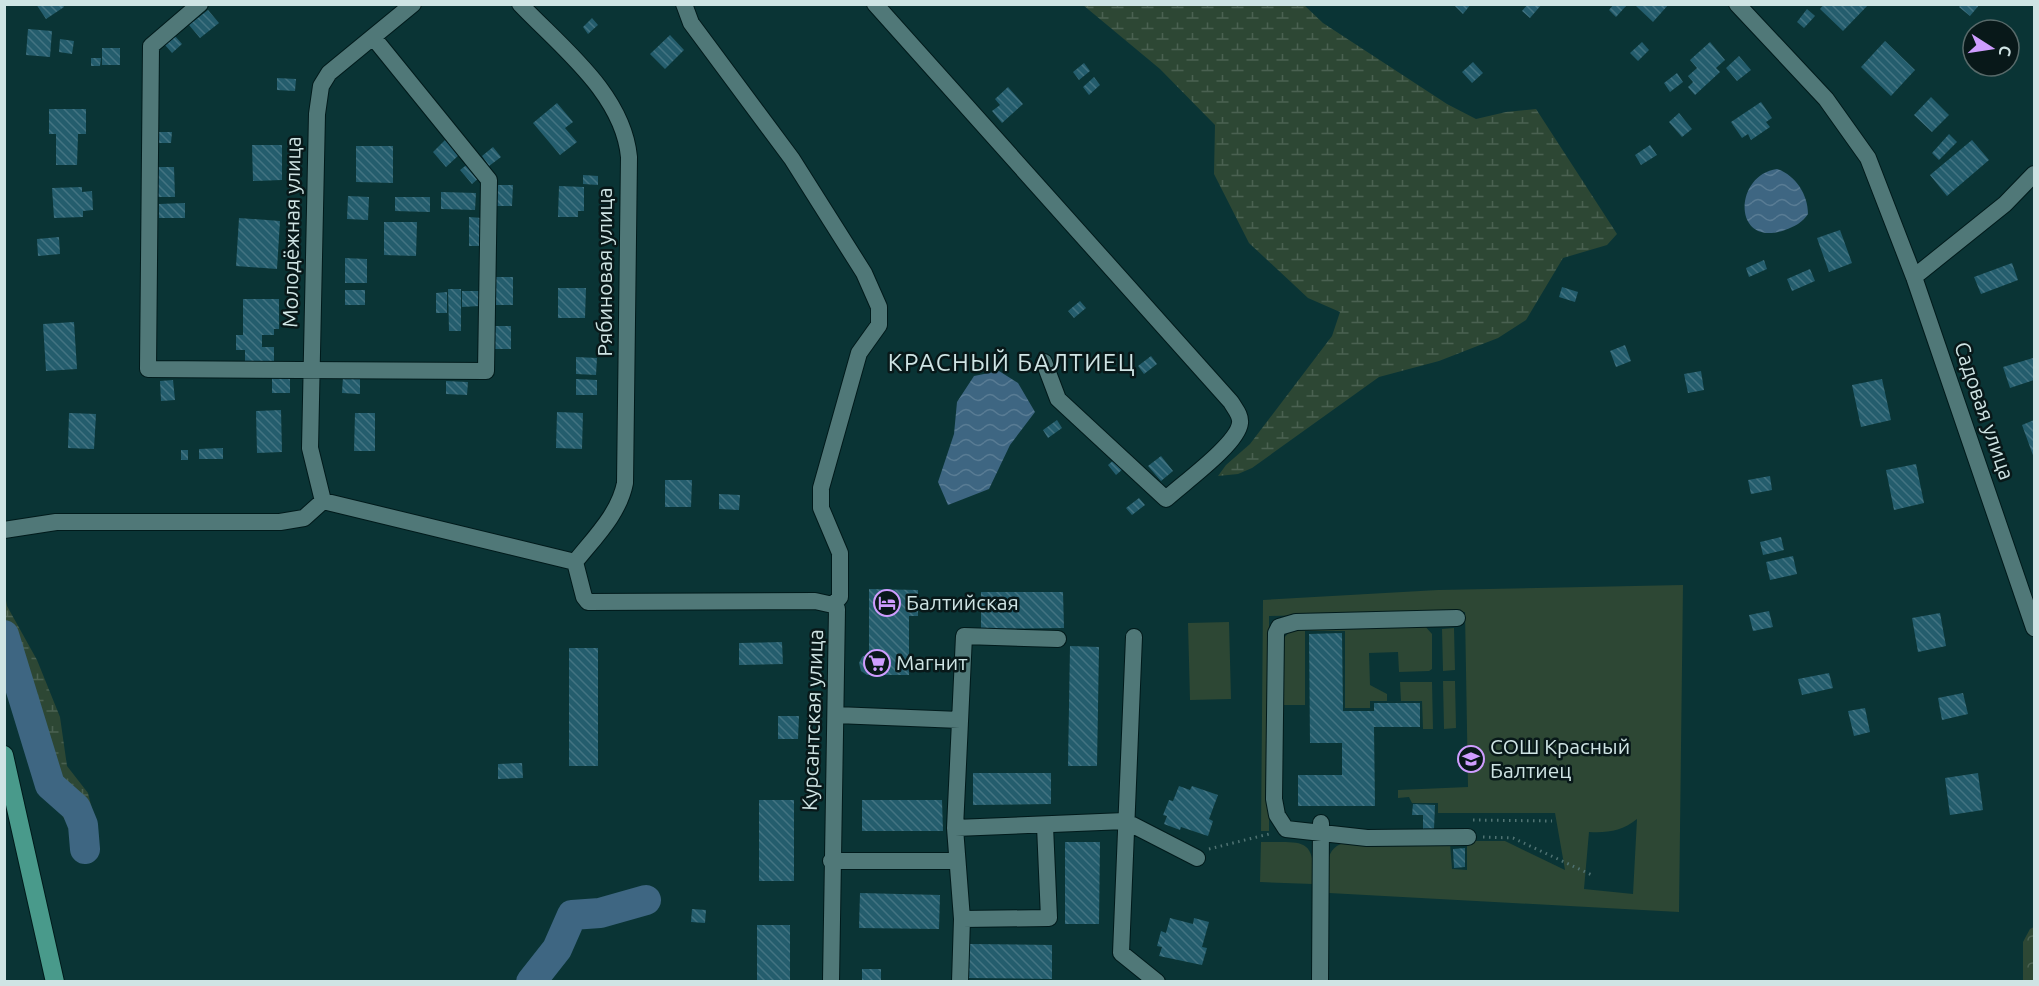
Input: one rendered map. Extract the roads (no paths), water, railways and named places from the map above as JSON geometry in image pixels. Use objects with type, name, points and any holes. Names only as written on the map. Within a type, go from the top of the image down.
[{"type":"main road","points":[[4,755],[55,981]]},
{"type":"street","points":[[200,4],[151,46],[148,369],[486,371],[489,180],[373,37]]},
{"type":"street","name":"Молодёжная улица","points":[[323,501],[310,448],[317,114],[321,86],[329,73],[413,4]]},
{"type":"street","name":"Рябиновая улица","points":[[520,4],[610,101],[626,131],[629,157],[625,483],[616,511],[574,562]]},
{"type":"street","points":[[684,4],[691,23],[792,159],[864,273],[879,307],[879,325],[859,353],[821,488],[821,508],[840,553],[840,597],[833,605]]},
{"type":"street","points":[[875,4],[1231,402],[1239,414],[1240,424],[1231,441],[1166,499],[1058,399],[1044,362]]},
{"type":"street","name":"Садовая улица","points":[[1737,4],[1826,99],[1853,135],[1881,186],[2034,628]]},
{"type":"street","points":[[1914,277],[2005,204],[2034,174]]},
{"type":"street","points":[[4,530],[29,524],[56,522],[280,522],[304,518],[323,501],[574,562]]},
{"type":"street","name":"Курсантская улица","points":[[574,562],[584,597],[588,602],[815,601],[833,605],[839,616],[831,861],[831,981]]},
{"type":"street","points":[[1457,618],[1296,622],[1279,627],[1276,633],[1274,799],[1286,829],[1321,827],[1367,837],[1468,837]]},
{"type":"street","points":[[960,981],[962,919],[955,828],[964,636],[1058,639]]},
{"type":"street","points":[[1134,637],[1121,953],[1157,981]]},
{"type":"street","points":[[836,715],[960,720]]},
{"type":"street","points":[[955,828],[1125,821],[1197,858]]},
{"type":"street","points":[[962,919],[1049,918],[1045,826]]},
{"type":"street","points":[[1320,981],[1321,827]]},
{"type":"street","points":[[831,861],[957,861]]},
{"type":"water","points":[[1777,169],[1784,172],[1799,186],[1806,199],[1808,214],[1792,227],[1768,233],[1755,229],[1748,221],[1745,209],[1746,196],[1752,184],[1763,174]]},
{"type":"water","points":[[999,371],[1018,383],[1035,412],[1010,445],[989,489],[948,505],[938,482],[954,434],[957,402],[974,376]]},
{"type":"waterway","points":[[4,635],[50,785],[76,808],[83,825],[85,849]]},
{"type":"waterway","points":[[531,982],[557,949],[572,915],[600,913],[646,900]]},
{"type":"place","name":"Балтийская","points":[[887,603]]},
{"type":"place","name":"Магнит","points":[[877,663]]},
{"type":"place","name":"СОШ Красный Балтиец","points":[[1471,759]]},
{"type":"district","name":"КРАСНЫЙ БАЛТИЕЦ","points":[[1012,363]]}]
